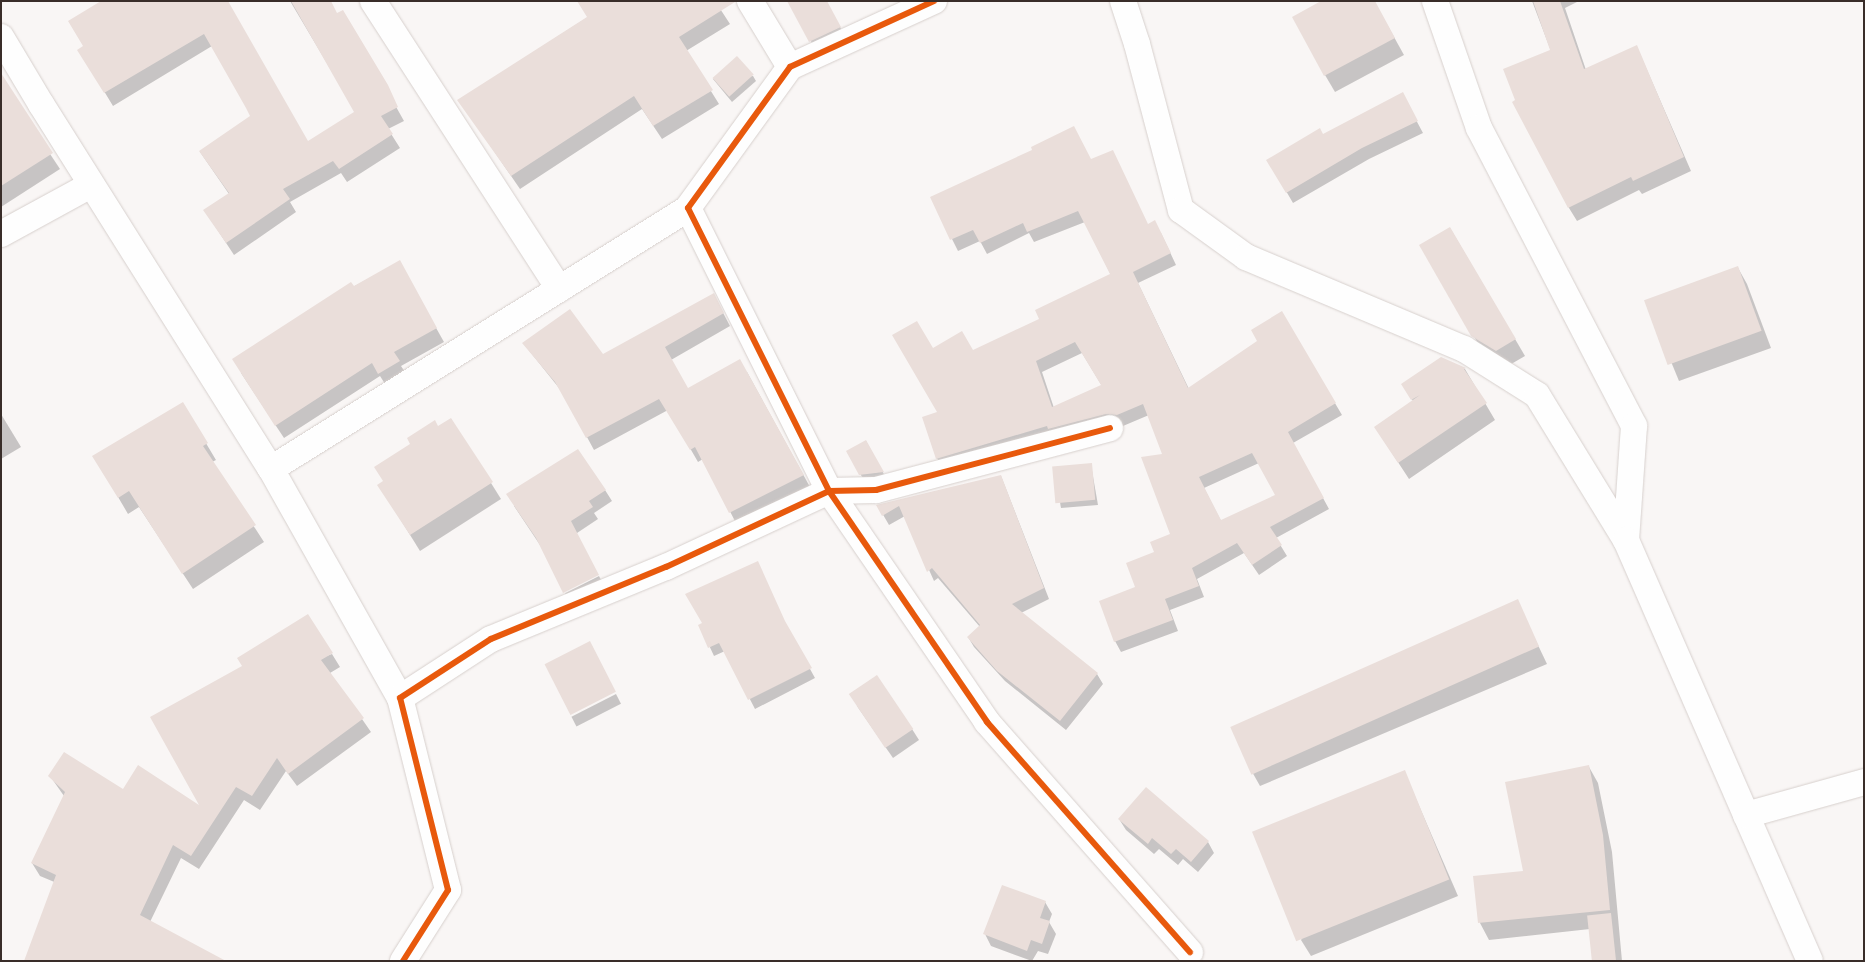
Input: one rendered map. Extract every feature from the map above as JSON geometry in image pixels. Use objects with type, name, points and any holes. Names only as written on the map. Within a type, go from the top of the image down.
[{"type":"street","points":[[373,1],[559,289]]},
{"type":"street","points":[[750,1],[790,67]]},
{"type":"street","points":[[271,469],[688,208],[790,67],[934,1]]},
{"type":"street","points":[[1123,1],[1138,44],[1181,210],[1246,257],[1464,349],[1537,395],[1626,540],[1810,961]]},
{"type":"street","points":[[1435,1],[1479,128],[1634,426],[1626,540]]},
{"type":"street","points":[[1,37],[91,185],[271,469],[400,698],[448,890],[404,961]]},
{"type":"street","points":[[1,234],[91,185]]},
{"type":"street","points":[[688,208],[828,491],[988,722],[1190,952]]},
{"type":"street","points":[[400,698],[491,639],[666,567],[828,491],[876,490],[1110,428]]},
{"type":"street","points":[[1746,815],[1864,782]]},
{"type":"building","points":[[101,1],[228,1],[308,141],[354,112],[291,1],[331,1],[337,13],[343,10],[388,85],[398,107],[381,116],[393,134],[339,169],[333,161],[283,189],[290,199],[226,243],[203,210],[229,193],[199,151],[250,116],[246,108],[204,34],[104,93],[77,50],[83,46],[68,21]]},
{"type":"building","points":[[577,1],[735,2],[679,37],[713,90],[653,126],[634,96],[511,176],[457,100],[587,17]]},
{"type":"building","points":[[787,1],[827,1],[841,27],[809,42]]},
{"type":"building","points":[[1321,1],[1375,1],[1395,38],[1324,76],[1292,17]]},
{"type":"building","points":[[1533,1],[1560,1],[1584,69],[1637,45],[1684,157],[1633,181],[1631,177],[1568,208],[1512,102],[1515,100],[1503,69],[1550,50]]},
{"type":"building","points":[[737,56],[754,75],[729,97],[712,78]]},
{"type":"building","points":[[1,73],[53,153],[1,186]]},
{"type":"building","points":[[1403,92],[1418,121],[1362,148],[1286,193],[1266,160],[1320,128],[1323,134]]},
{"type":"building","points":[[1074,126],[1091,159],[1113,150],[1148,224],[1155,220],[1171,253],[1133,272],[1188,388],[1257,341],[1251,330],[1282,311],[1336,403],[1288,432],[1324,498],[1270,527],[1282,545],[1252,565],[1237,543],[1192,568],[1199,586],[1165,599],[1173,620],[1114,642],[1099,601],[1135,587],[1126,563],[1154,552],[1150,542],[1170,534],[1141,457],[1162,454],[1143,404],[1117,415],[1106,414],[1048,429],[1047,426],[936,459],[922,417],[937,412],[892,335],[917,321],[933,348],[962,331],[973,350],[1039,319],[1035,310],[1110,274],[1078,211],[1027,232],[1023,223],[980,243],[973,230],[950,240],[930,197],[1032,150],[1031,147]],"holes":[[[1075,342],[1101,385],[1052,407],[1036,361]],[[1252,453],[1275,495],[1221,520],[1199,477]]]},
{"type":"building","points":[[1450,227],[1516,339],[1496,351],[1471,336],[1419,245]]},
{"type":"building","points":[[400,260],[437,328],[394,352],[400,361],[378,374],[372,363],[275,426],[232,359],[351,282],[354,286]]},
{"type":"building","points":[[1738,266],[1762,331],[1668,365],[1644,300]]},
{"type":"building","points":[[714,293],[724,313],[665,347],[688,388],[740,359],[804,475],[729,513],[695,447],[690,450],[659,399],[586,438],[555,382],[522,343],[570,309],[603,354]]},
{"type":"building","points":[[1441,357],[1466,368],[1464,369],[1487,403],[1398,463],[1374,427],[1420,395],[1411,400],[1401,384]]},
{"type":"building","points":[[183,402],[208,443],[203,446],[256,525],[182,574],[129,491],[118,498],[92,456]]},
{"type":"building","points":[[451,418],[493,482],[410,535],[377,485],[383,481],[374,467],[410,444],[407,438],[435,420],[438,426]]},
{"type":"building","points":[[866,440],[884,472],[859,475],[846,451]]},
{"type":"building","points":[[578,449],[606,490],[589,501],[593,507],[571,521],[599,575],[563,593],[536,538],[506,494]]},
{"type":"building","points":[[1092,463],[1095,500],[1055,503],[1052,466]]},
{"type":"building","points":[[1001,475],[1044,588],[1012,604],[1098,673],[1060,721],[997,671],[967,637],[980,625],[932,568],[927,572],[899,506],[882,516],[876,505]]},
{"type":"building","points":[[758,561],[785,621],[812,668],[748,700],[719,643],[708,648],[698,625],[702,623],[685,594]]},
{"type":"building","points":[[1518,599],[1539,647],[1251,775],[1230,727]]},
{"type":"building","points":[[308,614],[333,653],[321,660],[364,718],[288,774],[277,758],[252,796],[236,787],[191,856],[173,845],[140,915],[226,961],[24,961],[56,875],[31,863],[65,792],[48,776],[64,752],[123,789],[138,765],[199,805],[150,717],[242,666],[237,658]]},
{"type":"building","points":[[590,641],[616,692],[570,715],[545,664]]},
{"type":"building","points":[[877,675],[913,729],[885,748],[849,694]]},
{"type":"building","points":[[1589,765],[1603,835],[1610,910],[1478,923],[1473,876],[1523,871],[1505,782]]},
{"type":"building","points":[[1405,770],[1449,879],[1296,941],[1252,832]]},
{"type":"building","points":[[1146,787],[1209,841],[1191,862],[1176,849],[1171,854],[1152,838],[1148,844],[1118,819]]},
{"type":"building","points":[[1002,885],[1046,901],[1040,918],[1050,921],[1042,944],[1031,940],[1027,951],[983,934]]},
{"type":"building","points":[[1611,913],[1616,961],[1592,961],[1587,916]]},
{"type":"cycle path","points":[[934,1],[790,67],[688,208],[829,491],[987,722],[1190,952]]},
{"type":"cycle path","points":[[403,961],[448,890],[400,698],[491,639],[666,567],[829,491],[876,490],[1110,428]]}]
